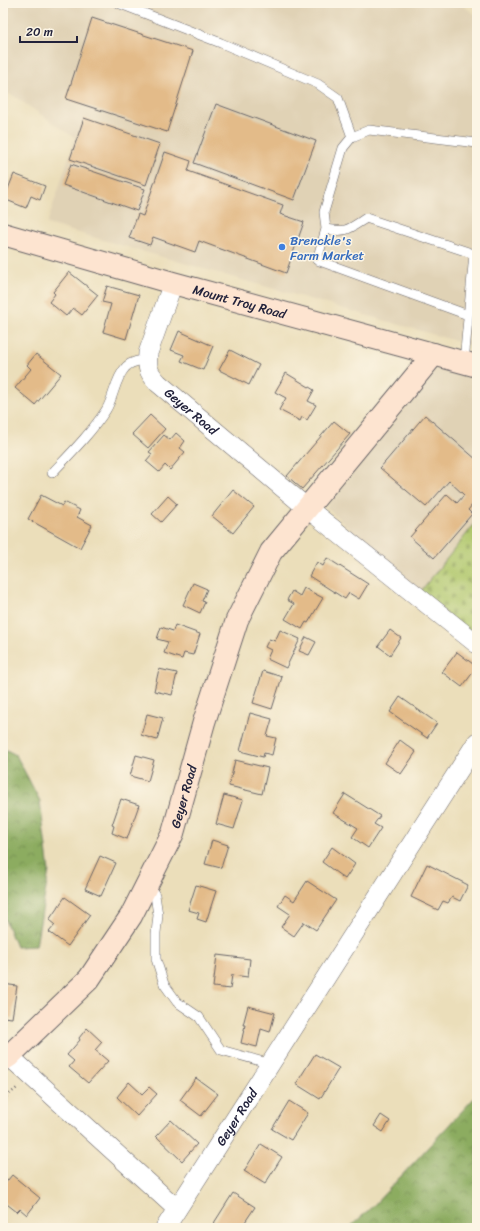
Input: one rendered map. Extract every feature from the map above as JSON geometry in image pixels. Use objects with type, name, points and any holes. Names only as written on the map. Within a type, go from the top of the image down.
[{"type":"street","name":"Mount Troy Road","points":[[3,234],[173,283],[471,364]]},
{"type":"street","name":"Geyer Road","points":[[173,283],[148,353],[147,366],[150,374],[158,383],[307,508],[477,644]]},
{"type":"street","name":"Geyer Road","points":[[177,1209],[6,1058],[89,979],[131,916],[173,833],[204,722],[237,620],[271,552],[434,354]]},
{"type":"street","name":"Geyer Road","points":[[165,1228],[477,742]]},
{"type":"lane","points":[[118,3],[221,43],[318,84],[338,98],[352,137]]},
{"type":"lane","points":[[468,315],[317,260],[326,229],[324,212],[343,148],[352,137],[368,130],[477,143]]},
{"type":"lane","points":[[326,229],[346,231],[366,218],[474,254],[468,315],[471,364]]},
{"type":"lane","points":[[52,473],[97,423],[107,408],[125,367],[133,362],[148,359]]},
{"type":"lane","points":[[148,883],[155,895],[158,915],[156,960],[164,984],[177,1002],[199,1017],[221,1050],[271,1064]]},
{"type":"shaded area","points":[[3,3],[460,3],[477,16],[477,347],[47,224],[75,138],[14,96],[3,92]]},
{"type":"shaded area","points":[[438,367],[477,379],[477,521],[420,592],[326,507]]},
{"type":"green space","points":[[477,521],[477,639],[420,592]]},
{"type":"green space","points":[[3,748],[16,755],[40,801],[49,871],[36,946],[16,947],[3,915]]},
{"type":"green space","points":[[477,1095],[477,1228],[349,1228],[374,1205]]},
{"type":"building","points":[[92,18],[193,51],[167,132],[66,99]]},
{"type":"building","points":[[216,104],[316,141],[294,200],[194,163]]},
{"type":"building","points":[[84,118],[160,144],[146,185],[70,159]]},
{"type":"building","points":[[165,152],[191,161],[188,171],[283,205],[280,214],[304,222],[286,273],[199,241],[195,252],[153,237],[150,245],[129,238],[138,214],[143,216]]},
{"type":"building","points":[[71,164],[145,189],[137,211],[63,185]]},
{"type":"building","points":[[14,174],[45,186],[40,200],[31,196],[26,208],[4,199]]},
{"type":"building","points":[[69,272],[98,295],[82,315],[73,308],[66,316],[49,302],[55,294],[53,292]]},
{"type":"building","points":[[107,286],[139,295],[126,339],[103,332],[111,304],[102,302]]},
{"type":"building","points":[[179,331],[213,346],[203,370],[181,361],[184,355],[171,350]]},
{"type":"building","points":[[230,350],[259,365],[249,385],[219,370]]},
{"type":"building","points":[[36,354],[61,374],[35,405],[15,388],[31,369],[27,365]]},
{"type":"building","points":[[286,373],[314,390],[308,401],[316,405],[307,420],[302,417],[300,421],[279,410],[286,398],[275,392]]},
{"type":"building","points":[[150,415],[165,429],[148,448],[132,434]]},
{"type":"building","points":[[425,415],[477,460],[477,499],[468,510],[472,514],[434,558],[410,537],[447,494],[457,503],[464,495],[449,481],[426,507],[380,468]]},
{"type":"building","points":[[334,421],[350,434],[302,489],[287,476]]},
{"type":"building","points":[[176,433],[185,441],[180,448],[185,452],[170,470],[165,465],[159,472],[146,461],[152,454],[149,452],[164,435],[170,440]]},
{"type":"building","points":[[233,490],[254,507],[233,533],[212,516]]},
{"type":"building","points":[[41,495],[62,506],[64,502],[80,510],[77,517],[92,525],[80,548],[28,519]]},
{"type":"building","points":[[168,496],[177,504],[161,522],[152,514]]},
{"type":"building","points":[[327,558],[368,584],[359,599],[349,593],[345,599],[309,576],[317,562],[323,566]]},
{"type":"building","points":[[193,583],[207,589],[202,601],[205,602],[200,613],[183,605]]},
{"type":"building","points":[[304,588],[323,598],[308,623],[306,622],[302,629],[285,619],[294,604],[287,600],[292,591],[300,596]]},
{"type":"building","points":[[175,625],[200,634],[193,655],[184,653],[182,659],[164,653],[168,642],[157,639],[161,627],[173,631]]},
{"type":"building","points":[[280,630],[300,639],[286,668],[267,659],[271,650],[265,647],[269,639],[275,641]]},
{"type":"building","points":[[390,630],[401,638],[390,655],[378,646]]},
{"type":"building","points":[[306,637],[316,642],[309,655],[299,651]]},
{"type":"building","points":[[457,652],[477,667],[462,687],[442,672]]},
{"type":"building","points":[[159,669],[177,673],[172,695],[154,691]]},
{"type":"building","points":[[263,671],[282,677],[272,709],[253,703]]},
{"type":"building","points":[[400,697],[437,723],[427,738],[390,712]]},
{"type":"building","points":[[250,713],[272,719],[267,736],[276,738],[272,755],[264,753],[263,757],[240,751]]},
{"type":"building","points":[[147,714],[163,718],[157,740],[141,735]]},
{"type":"building","points":[[400,740],[416,752],[401,774],[385,763]]},
{"type":"building","points":[[136,755],[154,760],[148,781],[130,776]]},
{"type":"building","points":[[235,760],[268,768],[262,794],[229,786]]},
{"type":"building","points":[[345,794],[380,816],[374,824],[381,828],[368,848],[352,837],[358,828],[333,813]]},
{"type":"building","points":[[224,795],[243,800],[234,829],[216,824]]},
{"type":"building","points":[[121,799],[139,805],[127,839],[112,833],[114,826],[112,825]]},
{"type":"building","points":[[212,840],[228,845],[221,868],[205,864]]},
{"type":"building","points":[[332,847],[355,864],[345,879],[322,862]]},
{"type":"building","points":[[100,856],[116,863],[101,896],[85,889]]},
{"type":"building","points":[[427,864],[468,885],[460,901],[452,897],[448,903],[443,901],[438,910],[411,897]]},
{"type":"building","points":[[307,881],[336,900],[316,930],[304,922],[294,936],[281,927],[290,914],[278,906],[285,895],[294,901]]},
{"type":"building","points":[[196,885],[216,891],[206,922],[197,919],[199,913],[188,910]]},
{"type":"building","points":[[65,897],[90,915],[68,946],[49,932],[55,925],[49,920]]},
{"type":"building","points":[[217,955],[250,959],[248,977],[232,975],[230,989],[213,987]]},
{"type":"building","points":[[3,984],[17,986],[12,1018],[3,1017]]},
{"type":"building","points":[[248,1006],[275,1013],[270,1032],[261,1029],[257,1047],[241,1043],[245,1025],[243,1025]]},
{"type":"building","points":[[87,1028],[102,1042],[95,1050],[108,1061],[88,1083],[69,1067],[74,1061],[67,1055],[80,1040],[79,1038]]},
{"type":"building","points":[[315,1054],[339,1068],[320,1099],[296,1084]]},
{"type":"building","points":[[196,1078],[218,1094],[201,1116],[180,1100]]},
{"type":"building","points":[[129,1082],[142,1094],[149,1087],[157,1094],[137,1116],[117,1097]]},
{"type":"building","points":[[289,1101],[308,1113],[291,1140],[272,1129]]},
{"type":"building","points":[[381,1115],[390,1121],[383,1132],[374,1126]]},
{"type":"building","points":[[171,1120],[197,1144],[182,1161],[156,1136]]},
{"type":"building","points":[[261,1144],[282,1157],[265,1184],[244,1171]]},
{"type":"building","points":[[12,1175],[40,1198],[27,1215],[20,1209],[17,1212],[3,1201],[3,1186]]},
{"type":"building","points":[[233,1193],[255,1207],[241,1228],[222,1228],[214,1223]]},
{"type":"place","name":"Brenckle's Farm Market","points":[[282,247]]}]
